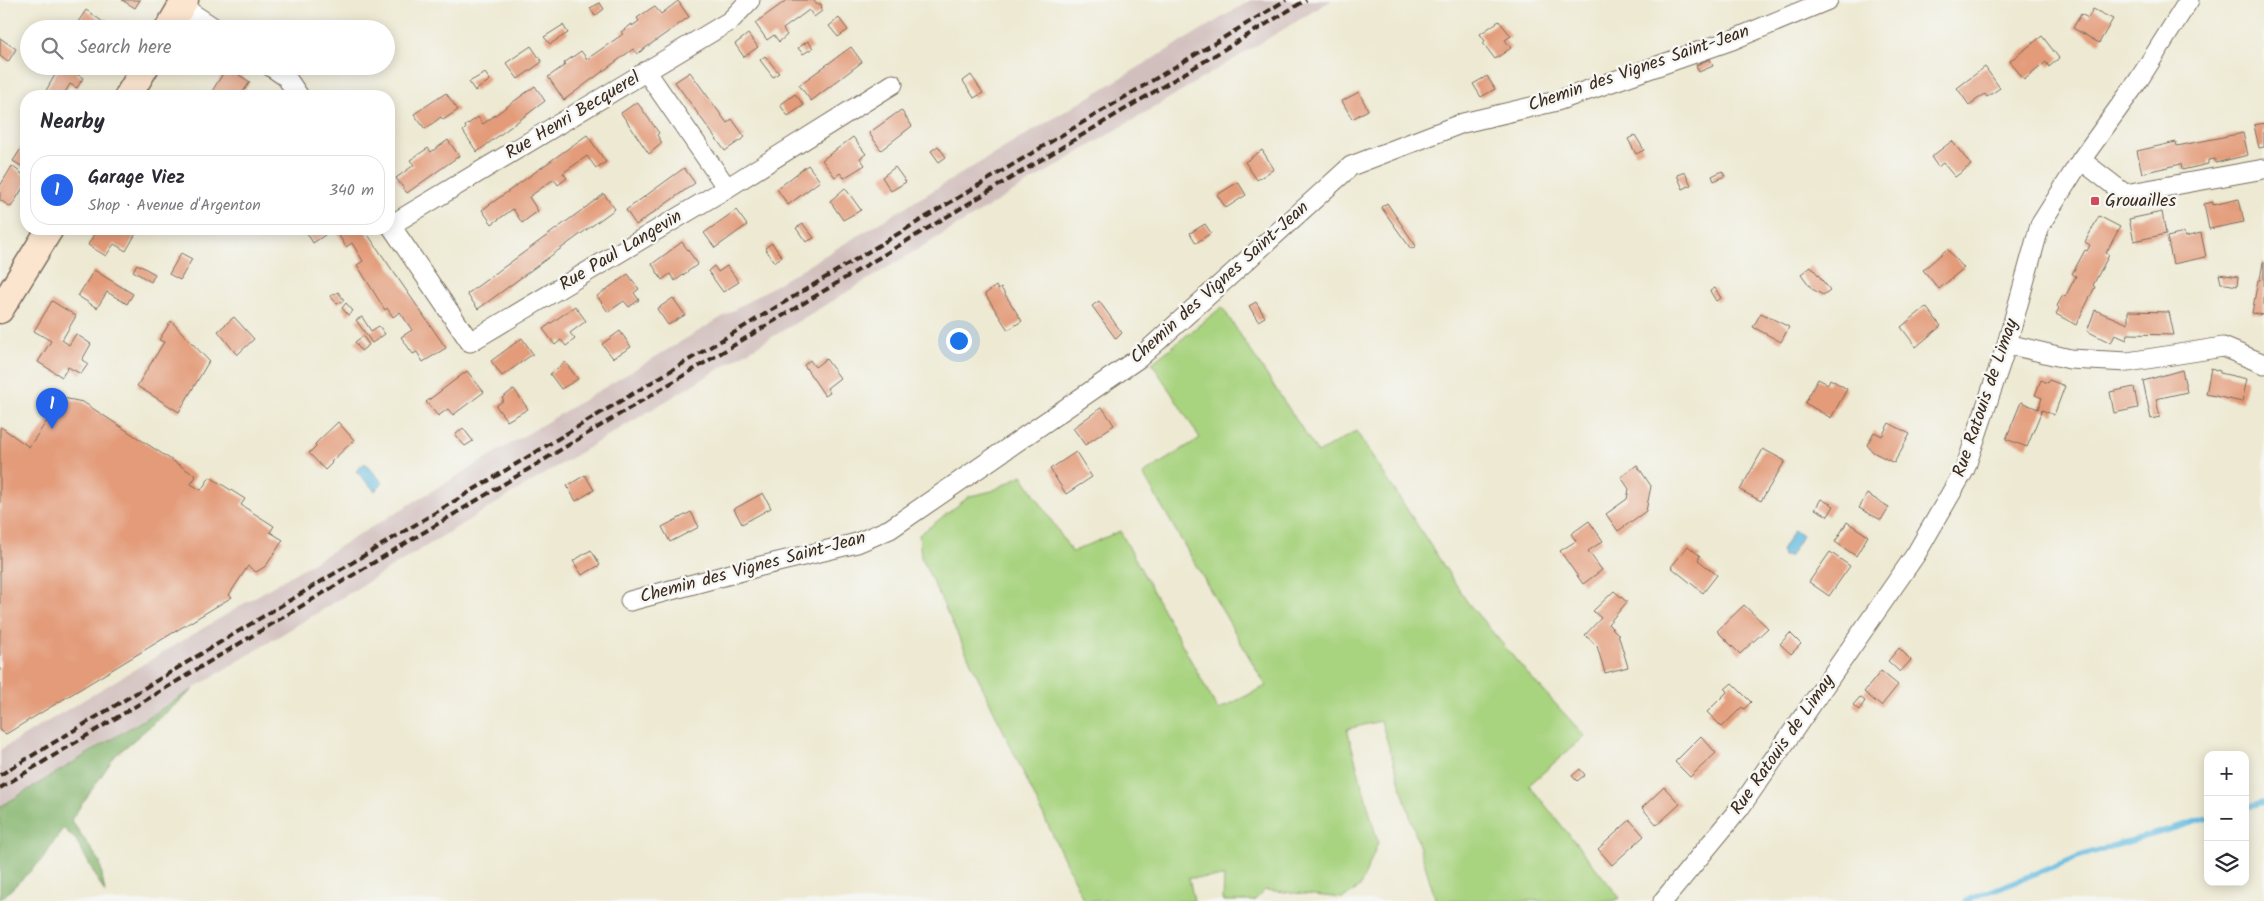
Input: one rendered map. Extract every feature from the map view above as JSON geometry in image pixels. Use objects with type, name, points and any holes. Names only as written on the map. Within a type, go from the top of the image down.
[{"type":"main road","points":[[173,20],[183,3]]},
{"type":"main road","points":[[132,90],[141,75]]},
{"type":"main road","points":[[0,310],[46,235]]},
{"type":"street","name":"Rue Henri Becquerel","points":[[395,221],[730,21],[750,0]]},
{"type":"street","name":"Chemin des Vignes Saint-Jean","points":[[630,601],[757,567],[857,543],[890,529],[1139,358],[1351,166],[1463,123],[1557,100],[1732,40],[1828,0]]},
{"type":"street","name":"Rue Ratouis de Limay","points":[[1663,901],[1739,809],[1916,554],[1965,469],[2007,344],[2040,225],[2081,160],[2138,81],[2189,0]]},
{"type":"street","points":[[183,3],[205,20]]},
{"type":"street","points":[[646,71],[727,188]]},
{"type":"street","points":[[283,75],[295,90]]},
{"type":"street","name":"Rue Paul Langevin","points":[[395,231],[470,342],[727,188],[893,84]]},
{"type":"street","points":[[2081,160],[2125,194],[2264,168]]},
{"type":"street","points":[[2007,344],[2070,359],[2128,362],[2223,347],[2264,364]]},
{"type":"shaded area","points":[[1251,0],[1332,0],[508,496],[0,807],[0,750]]},
{"type":"green space","points":[[1222,307],[1318,453],[1356,431],[1468,603],[1527,673],[1585,736],[1529,785],[1620,898],[1613,901],[1436,901],[1381,721],[1347,729],[1378,843],[1360,887],[1343,898],[1265,890],[1254,901],[1223,901],[1224,877],[1189,878],[1194,901],[1084,901],[921,557],[919,535],[970,496],[992,491],[1022,475],[1072,552],[1120,531],[1218,710],[1266,686],[1143,474],[1200,438],[1152,363]]},
{"type":"green space","points":[[194,689],[115,756],[71,820],[100,862],[105,893],[76,840],[63,828],[43,859],[0,900],[0,807]]},
{"type":"water","points":[[365,463],[383,483],[375,491],[356,471]]},
{"type":"water","points":[[1794,530],[1802,536],[1790,556],[1783,556],[1781,551]]},
{"type":"building","points":[[122,0],[140,0],[135,8]]},
{"type":"building","points":[[787,0],[814,0],[816,4],[821,4],[822,11],[814,17],[809,10],[783,29],[787,35],[779,42],[774,35],[767,40],[755,23]]},
{"type":"building","points":[[678,1],[689,17],[637,54],[633,49],[564,100],[548,77],[565,65],[564,63],[581,51],[587,59],[623,34],[621,32],[639,21],[637,18],[653,7],[661,14]]},
{"type":"building","points":[[600,3],[604,9],[595,16],[590,8]]},
{"type":"building","points":[[2093,9],[2113,19],[2099,43],[2073,28],[2081,14],[2088,18]]},
{"type":"building","points":[[86,10],[100,20],[79,20]]},
{"type":"building","points":[[839,18],[848,30],[838,37],[829,26]]},
{"type":"building","points":[[1499,21],[1511,36],[1505,40],[1511,48],[1495,59],[1483,43],[1485,41],[1480,34]]},
{"type":"building","points":[[563,25],[568,33],[550,44],[544,37]]},
{"type":"building","points":[[748,34],[758,47],[744,57],[735,44]]},
{"type":"building","points":[[2042,36],[2059,58],[2049,67],[2046,62],[2024,80],[2010,61]]},
{"type":"building","points":[[0,38],[16,49],[8,62],[0,56]]},
{"type":"building","points":[[808,41],[813,48],[803,54],[798,48]]},
{"type":"building","points":[[531,46],[542,62],[518,79],[506,63]]},
{"type":"building","points":[[851,47],[862,62],[811,101],[799,85]]},
{"type":"building","points":[[765,56],[779,73],[773,77],[760,60]]},
{"type":"building","points":[[1710,59],[1713,66],[1699,72],[1696,65]]},
{"type":"building","points":[[1985,67],[2000,88],[1987,97],[1985,94],[1969,105],[1957,88]]},
{"type":"building","points":[[690,72],[727,123],[732,119],[745,137],[725,151],[675,82]]},
{"type":"building","points":[[485,73],[490,80],[475,91],[469,82]]},
{"type":"building","points":[[55,75],[78,75],[83,78],[77,88],[70,84],[66,90],[46,90]]},
{"type":"building","points":[[222,75],[239,75],[250,82],[244,90],[213,90]]},
{"type":"building","points":[[971,75],[983,93],[974,98],[963,81]]},
{"type":"building","points":[[1487,76],[1495,89],[1481,97],[1473,84]]},
{"type":"building","points":[[535,86],[545,101],[477,152],[463,131],[466,128],[465,126],[478,117],[483,124]]},
{"type":"building","points":[[1359,92],[1368,110],[1352,119],[1342,101]]},
{"type":"building","points":[[446,93],[458,110],[443,120],[441,117],[425,129],[414,114]]},
{"type":"building","points":[[795,94],[804,105],[788,116],[780,105]]},
{"type":"building","points":[[637,102],[659,133],[657,135],[662,143],[649,154],[621,113]]},
{"type":"building","points":[[901,110],[912,126],[881,150],[869,133]]},
{"type":"building","points":[[2264,123],[2264,147],[2259,148],[2254,125]]},
{"type":"building","points":[[2243,133],[2248,155],[2215,163],[2215,159],[2208,160],[2208,164],[2182,170],[2181,164],[2142,173],[2137,151],[2176,142],[2177,146]]},
{"type":"building","points":[[587,135],[606,162],[596,168],[587,156],[563,173],[567,178],[558,185],[554,179],[529,197],[538,211],[522,223],[513,209],[492,224],[482,210]]},
{"type":"building","points":[[1635,135],[1644,150],[1636,154],[1628,139]]},
{"type":"building","points":[[853,137],[866,154],[860,158],[865,165],[844,178],[840,173],[835,177],[822,160]]},
{"type":"building","points":[[448,140],[459,156],[407,193],[396,178],[414,165],[410,160],[428,148],[431,152]]},
{"type":"building","points":[[1952,141],[1971,165],[1955,177],[1943,163],[1938,167],[1931,157]]},
{"type":"building","points":[[938,146],[946,157],[939,162],[931,151]]},
{"type":"building","points":[[20,150],[20,165],[13,161]]},
{"type":"building","points":[[1262,150],[1274,169],[1257,180],[1245,162]]},
{"type":"building","points":[[808,165],[820,181],[788,205],[777,189]]},
{"type":"building","points":[[12,166],[20,172],[20,193],[11,207],[0,200],[0,186]]},
{"type":"building","points":[[895,167],[906,182],[891,191],[882,177]]},
{"type":"building","points":[[684,168],[695,183],[636,225],[626,210]]},
{"type":"building","points":[[1722,171],[1725,176],[1714,181],[1712,176]]},
{"type":"building","points":[[1685,172],[1691,185],[1683,189],[1677,175]]},
{"type":"building","points":[[1238,182],[1246,195],[1226,208],[1217,195]]},
{"type":"building","points":[[845,188],[861,210],[843,220],[830,201]]},
{"type":"building","points":[[604,194],[615,209],[478,309],[467,294]]},
{"type":"building","points":[[2239,199],[2244,222],[2209,229],[2204,204],[2213,202],[2213,205]]},
{"type":"building","points":[[1387,203],[1416,246],[1411,249],[1381,207]]},
{"type":"building","points":[[736,210],[747,225],[715,248],[704,233]]},
{"type":"building","points":[[2162,212],[2166,234],[2134,241],[2129,219]]},
{"type":"building","points":[[2099,216],[2120,227],[2106,253],[2109,255],[2093,285],[2095,287],[2076,325],[2056,314],[2059,308],[2057,306],[2063,295],[2065,297],[2076,276],[2072,274],[2085,250],[2087,251],[2090,245],[2085,242]]},
{"type":"building","points":[[803,224],[814,238],[806,242],[796,228]]},
{"type":"building","points":[[1205,224],[1211,233],[1196,243],[1190,233]]},
{"type":"building","points":[[2184,233],[2185,237],[2201,233],[2206,257],[2173,264],[2167,237]]},
{"type":"building","points":[[94,235],[135,235],[126,251],[114,244],[106,256],[88,245]]},
{"type":"building","points":[[308,235],[325,235],[313,243]]},
{"type":"building","points":[[339,235],[368,235],[446,348],[423,362],[417,352],[413,354],[401,337],[412,330],[400,312],[393,317],[387,308],[385,310],[357,265],[363,261],[352,243],[346,247]]},
{"type":"building","points":[[682,242],[698,264],[675,281],[670,274],[662,280],[652,264]]},
{"type":"building","points":[[772,243],[782,257],[774,262],[765,248]]},
{"type":"building","points":[[1947,249],[1964,268],[1939,289],[1923,270]]},
{"type":"building","points":[[181,253],[192,259],[180,280],[169,274]]},
{"type":"building","points":[[2264,262],[2264,315],[2252,313]]},
{"type":"building","points":[[137,264],[155,274],[151,282],[133,271]]},
{"type":"building","points":[[714,266],[718,272],[727,266],[739,282],[723,292],[708,271]]},
{"type":"building","points":[[1811,266],[1830,290],[1823,295],[1812,289],[1801,274]]},
{"type":"building","points":[[94,270],[133,294],[127,304],[107,292],[97,308],[78,296]]},
{"type":"building","points":[[628,274],[639,289],[634,293],[639,300],[629,307],[624,301],[608,312],[597,296]]},
{"type":"building","points":[[2219,274],[2238,277],[2237,286],[2221,283]]},
{"type":"building","points":[[996,286],[998,290],[1001,288],[1022,321],[1008,330],[985,294]]},
{"type":"building","points":[[1715,288],[1721,298],[1716,301],[1710,291]]},
{"type":"building","points":[[338,292],[344,300],[337,304],[330,296]]},
{"type":"building","points":[[673,298],[685,315],[668,325],[657,309]]},
{"type":"building","points":[[52,301],[76,316],[62,340],[69,345],[76,334],[91,344],[82,360],[88,364],[81,374],[68,367],[62,377],[38,362],[51,341],[34,331]]},
{"type":"building","points":[[1099,301],[1122,333],[1116,339],[1092,306]]},
{"type":"building","points":[[1256,302],[1265,317],[1258,321],[1249,306]]},
{"type":"building","points":[[346,303],[353,311],[348,315],[342,308]]},
{"type":"building","points":[[575,306],[586,321],[570,333],[575,339],[566,346],[561,340],[555,345],[543,329]]},
{"type":"building","points":[[1926,307],[1941,326],[1916,347],[1901,327]]},
{"type":"building","points":[[2095,310],[2128,324],[2128,311],[2169,312],[2174,335],[2128,334],[2127,340],[2115,335],[2111,343],[2087,331]]},
{"type":"building","points":[[1761,313],[1789,327],[1781,342],[1753,327]]},
{"type":"building","points":[[234,317],[254,339],[237,355],[218,331]]},
{"type":"building","points":[[362,317],[371,331],[379,326],[385,334],[372,343],[356,320]]},
{"type":"building","points":[[171,321],[209,361],[179,412],[137,386],[164,342],[159,340]]},
{"type":"building","points":[[620,331],[631,347],[613,358],[602,344]]},
{"type":"building","points":[[363,336],[369,345],[361,351],[355,342]]},
{"type":"building","points":[[522,338],[533,354],[502,376],[491,361]]},
{"type":"building","points":[[826,359],[840,378],[827,388],[830,393],[825,396],[804,365],[810,360],[815,367]]},
{"type":"building","points":[[565,362],[578,379],[561,389],[550,374]]},
{"type":"building","points":[[2211,368],[2220,371],[2220,373],[2247,379],[2242,402],[2206,394]]},
{"type":"building","points":[[2182,370],[2187,392],[2156,399],[2160,417],[2151,419],[2143,381]]},
{"type":"building","points":[[467,371],[484,392],[453,415],[448,409],[438,416],[426,402]]},
{"type":"building","points":[[1818,379],[1828,384],[1830,379],[1847,389],[1831,418],[1805,403]]},
{"type":"building","points":[[2041,380],[2048,383],[2049,380],[2065,386],[2054,415],[2042,410],[2027,447],[2006,439],[2021,402],[2038,409],[2042,398],[2035,395]]},
{"type":"building","points":[[2134,387],[2138,408],[2114,413],[2110,392]]},
{"type":"building","points":[[514,389],[528,409],[507,421],[496,406],[504,400],[502,398]]},
{"type":"building","points":[[63,398],[83,402],[196,476],[191,484],[201,490],[210,477],[245,499],[241,505],[274,526],[270,532],[283,540],[266,566],[256,572],[248,566],[229,595],[232,597],[6,734],[0,730],[0,429],[1,427],[29,447]]},
{"type":"building","points":[[1102,407],[1114,425],[1085,445],[1073,428]]},
{"type":"building","points":[[338,422],[354,440],[325,470],[309,453],[316,446],[315,444]]},
{"type":"building","points":[[1889,423],[1910,434],[1894,463],[1873,452],[1867,445],[1874,432],[1882,436]]},
{"type":"building","points":[[463,428],[473,441],[465,446],[455,435]]},
{"type":"building","points":[[1763,449],[1785,461],[1761,501],[1740,490]]},
{"type":"building","points":[[1076,452],[1092,477],[1066,494],[1050,469]]},
{"type":"building","points":[[1637,465],[1651,486],[1646,511],[1618,531],[1606,514],[1627,499],[1629,489],[1621,477]]},
{"type":"building","points":[[585,475],[594,490],[576,501],[567,486]]},
{"type":"building","points":[[763,493],[771,508],[742,524],[734,509]]},
{"type":"building","points":[[1867,494],[1889,507],[1881,520],[1859,508]]},
{"type":"building","points":[[1821,499],[1834,506],[1828,516],[1815,509]]},
{"type":"building","points":[[691,512],[699,527],[670,542],[662,527]]},
{"type":"building","points":[[1589,521],[1603,541],[1588,551],[1602,570],[1583,584],[1560,551],[1576,541],[1571,534]]},
{"type":"building","points":[[1847,522],[1868,536],[1856,556],[1835,542]]},
{"type":"building","points":[[1688,546],[1700,556],[1698,560],[1717,575],[1703,593],[1671,567]]},
{"type":"building","points":[[591,550],[600,565],[582,575],[573,561]]},
{"type":"building","points":[[1830,552],[1850,566],[1829,596],[1809,582]]},
{"type":"building","points":[[1614,591],[1627,602],[1608,624],[1618,634],[1628,667],[1605,673],[1597,646],[1585,635],[1601,618],[1593,611]]},
{"type":"building","points":[[1744,605],[1768,628],[1740,654],[1717,631]]},
{"type":"building","points":[[1790,633],[1801,644],[1791,654],[1780,644]]},
{"type":"building","points":[[1899,648],[1911,660],[1900,672],[1888,661]]},
{"type":"building","points":[[1881,671],[1898,685],[1881,706],[1864,692]]},
{"type":"building","points":[[1732,683],[1751,702],[1744,709],[1742,707],[1722,727],[1707,712],[1727,692],[1725,689]]},
{"type":"building","points":[[1860,697],[1865,701],[1859,710],[1853,705]]},
{"type":"building","points":[[1701,736],[1716,753],[1690,777],[1675,762]]},
{"type":"building","points":[[1580,769],[1585,775],[1577,781],[1572,776]]},
{"type":"building","points":[[1664,787],[1680,804],[1657,825],[1642,808]]},
{"type":"building","points":[[1630,820],[1644,836],[1612,865],[1598,849]]},
{"type":"waterway","points":[[2249,806],[2264,802]]},
{"type":"waterway","points":[[1965,901],[2083,855],[2204,819]]},
{"type":"railway","points":[[0,775],[1286,0]]},
{"type":"railway","points":[[0,788],[1306,0]]},
{"type":"place","name":"Grouailles","points":[[2095,201]]},
{"type":"place","name":"Garage Viez","points":[[52,429]]}]
